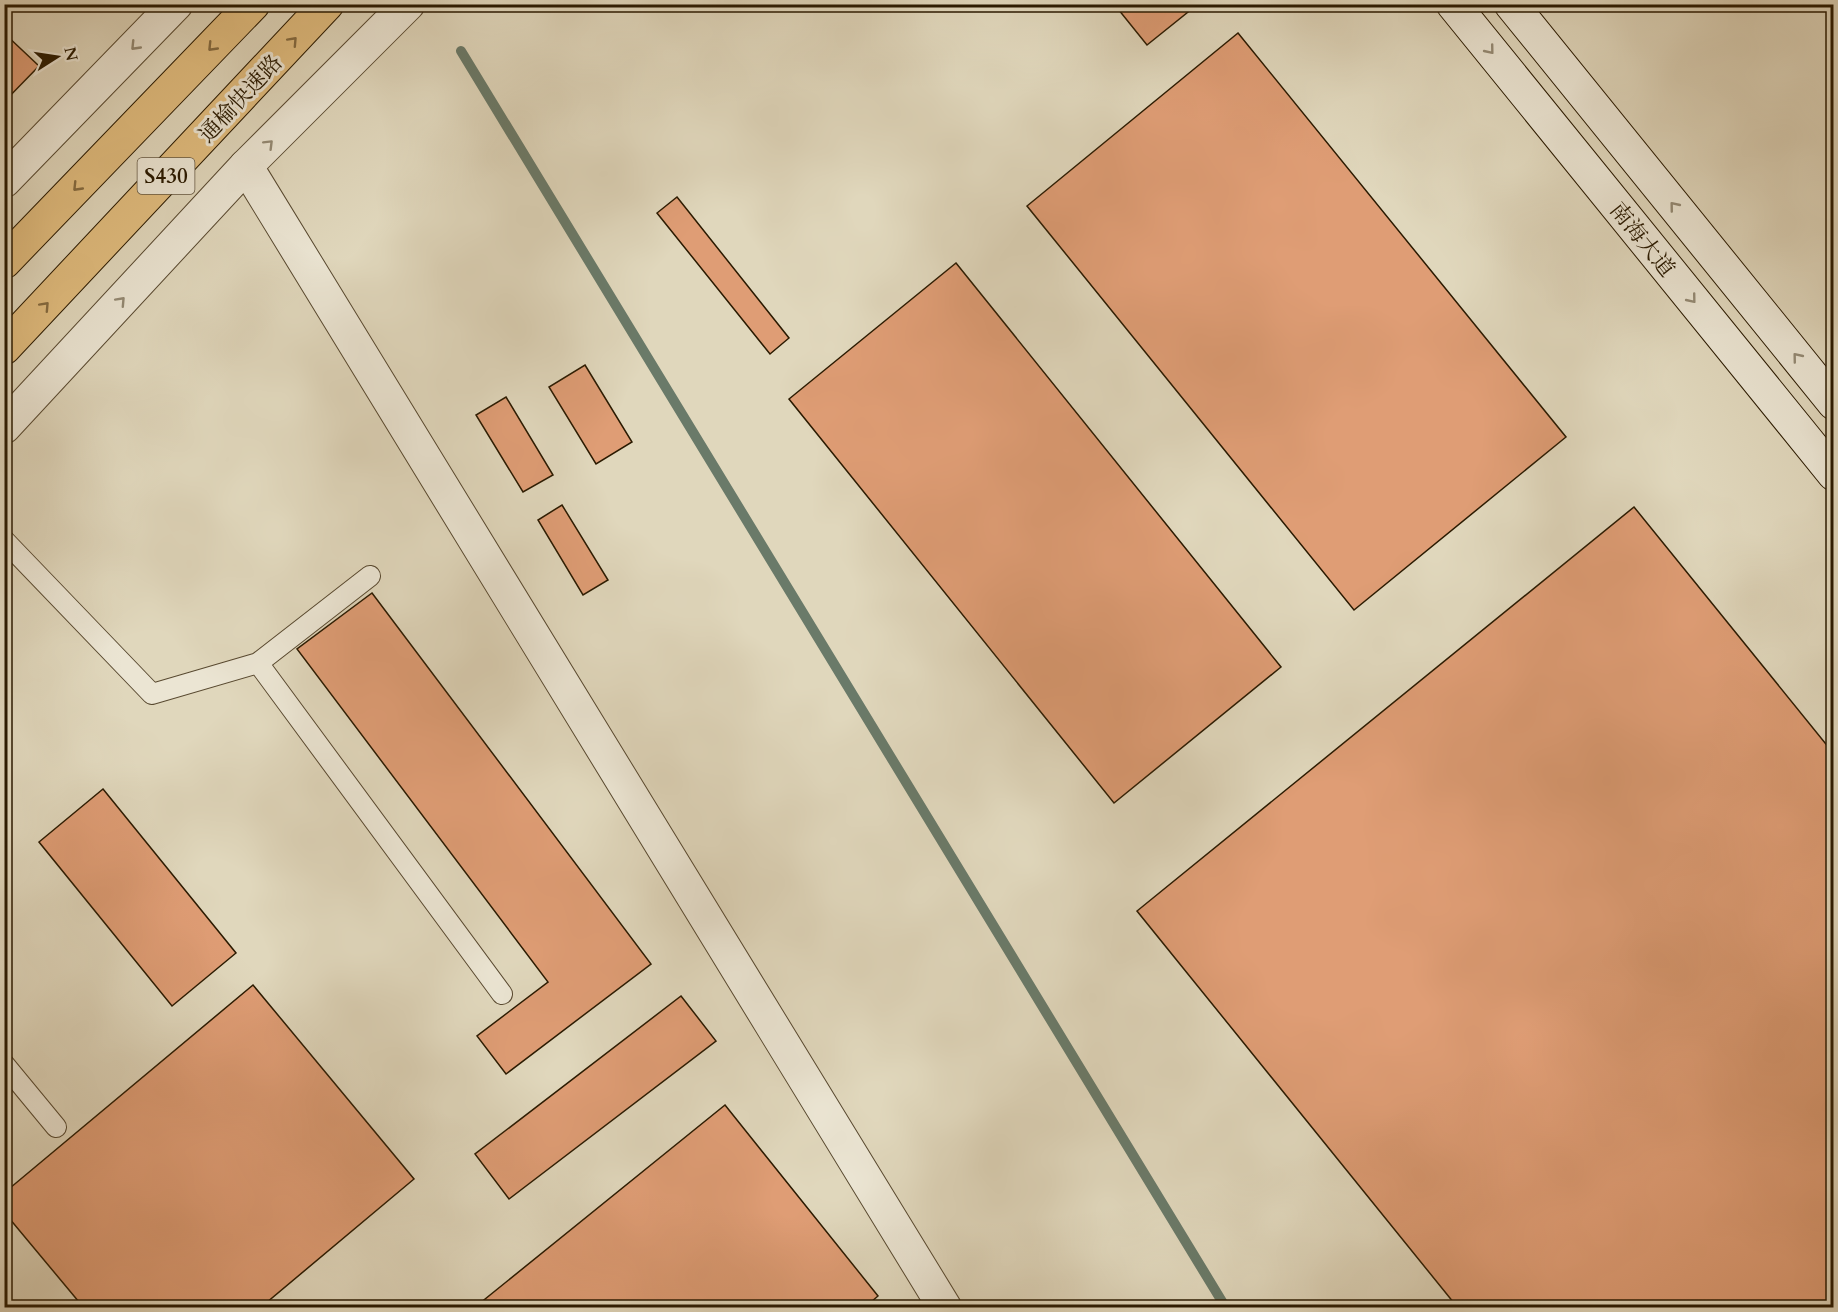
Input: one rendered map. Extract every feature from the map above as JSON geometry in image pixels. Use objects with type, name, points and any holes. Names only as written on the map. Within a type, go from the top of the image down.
[{"type":"highway","name":"S430","points":[[4,261],[253,4]]},
{"type":"highway","name":"通榆快速路","points":[[4,348],[327,4]]},
{"type":"street","points":[[4,181],[176,4]]},
{"type":"street","points":[[4,427],[246,166],[408,4]]},
{"type":"street","name":"南海大道","points":[[1453,4],[1833,474]]},
{"type":"street","name":"南海大道","points":[[1511,4],[1833,403]]},
{"type":"street","points":[[246,166],[945,1308]]},
{"type":"street","points":[[4,410],[81,344]]},
{"type":"lane","points":[[4,540],[152,694],[258,663],[370,576]]},
{"type":"lane","points":[[258,663],[502,994]]},
{"type":"lane","points":[[4,1064],[56,1127]]},
{"type":"building","points":[[1114,4],[1198,4],[1147,45]]},
{"type":"building","points":[[4,33],[39,66],[4,102]]},
{"type":"building","points":[[1238,33],[1566,437],[1354,610],[1027,206]]},
{"type":"building","points":[[677,197],[789,338],[770,354],[657,213]]},
{"type":"building","points":[[956,263],[1281,667],[1114,803],[789,399]]},
{"type":"building","points":[[585,365],[632,442],[596,464],[549,387]]},
{"type":"building","points":[[506,397],[553,475],[523,492],[476,415]]},
{"type":"building","points":[[562,505],[608,580],[583,595],[538,520]]},
{"type":"building","points":[[1634,507],[1834,754],[1834,1308],[1458,1308],[1137,911]]},
{"type":"building","points":[[372,593],[651,964],[506,1074],[477,1036],[548,982],[297,649]]},
{"type":"building","points":[[103,789],[236,953],[172,1006],[39,842]]},
{"type":"building","points":[[253,985],[414,1179],[260,1308],[84,1308],[4,1212],[4,1193]]},
{"type":"building","points":[[681,996],[716,1041],[509,1199],[475,1154]]},
{"type":"building","points":[[725,1105],[878,1296],[864,1308],[474,1308]]},
{"type":"waterway","points":[[461,51],[1226,1308]]}]
